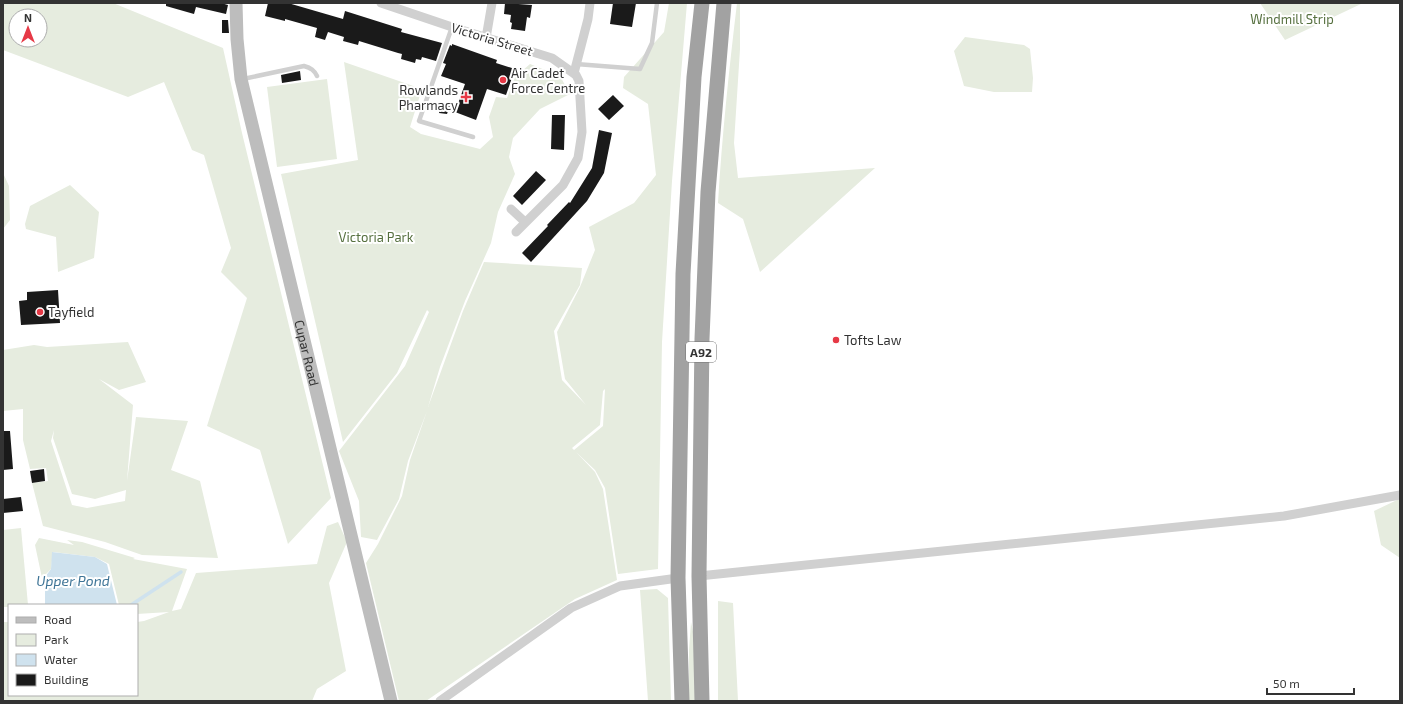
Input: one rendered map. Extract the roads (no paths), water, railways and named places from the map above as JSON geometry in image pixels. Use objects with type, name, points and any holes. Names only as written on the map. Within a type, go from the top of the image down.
[{"type":"highway","name":"A92","points":[[682,701],[678,578],[683,274],[694,77],[702,3]]},
{"type":"highway","name":"A92","points":[[702,701],[699,576],[702,339],[708,192],[724,3]]},
{"type":"main road","name":"Cupar Road","points":[[236,3],[237,38],[241,79],[391,701]]},
{"type":"street","name":"Victoria Street","points":[[381,3],[552,58],[575,68]]},
{"type":"street","points":[[486,38],[492,3]]},
{"type":"street","points":[[516,232],[563,185],[578,158],[582,132],[579,80],[575,68],[588,19],[590,3]]},
{"type":"street","points":[[511,209],[525,222]]},
{"type":"street","points":[[699,576],[1284,516],[1400,495]]},
{"type":"street","points":[[440,701],[571,608],[620,586],[678,578]]},
{"type":"lane","points":[[575,68],[640,69],[652,43],[658,3]]},
{"type":"lane","points":[[452,27],[419,121],[473,136]]},
{"type":"lane","points":[[241,79],[304,66],[315,71],[317,76]]},
{"type":"water","name":"Upper Pond","points":[[52,552],[95,557],[107,564],[117,604],[45,604],[45,577],[51,569]]},
{"type":"waterway","points":[[133,604],[181,572]]},
{"type":"place","name":"Air Cadet Force Centre","points":[[503,80]]},
{"type":"place","name":"Rowlands Pharmacy","points":[[466,97]]},
{"type":"place","name":"Tayfield","points":[[40,312]]},
{"type":"place","name":"Tofts Law","points":[[836,340]]},
{"type":"park label","name":"Windmill Strip","points":[[1292,19]]},
{"type":"park label","name":"Victoria Park","points":[[376,237]]}]
